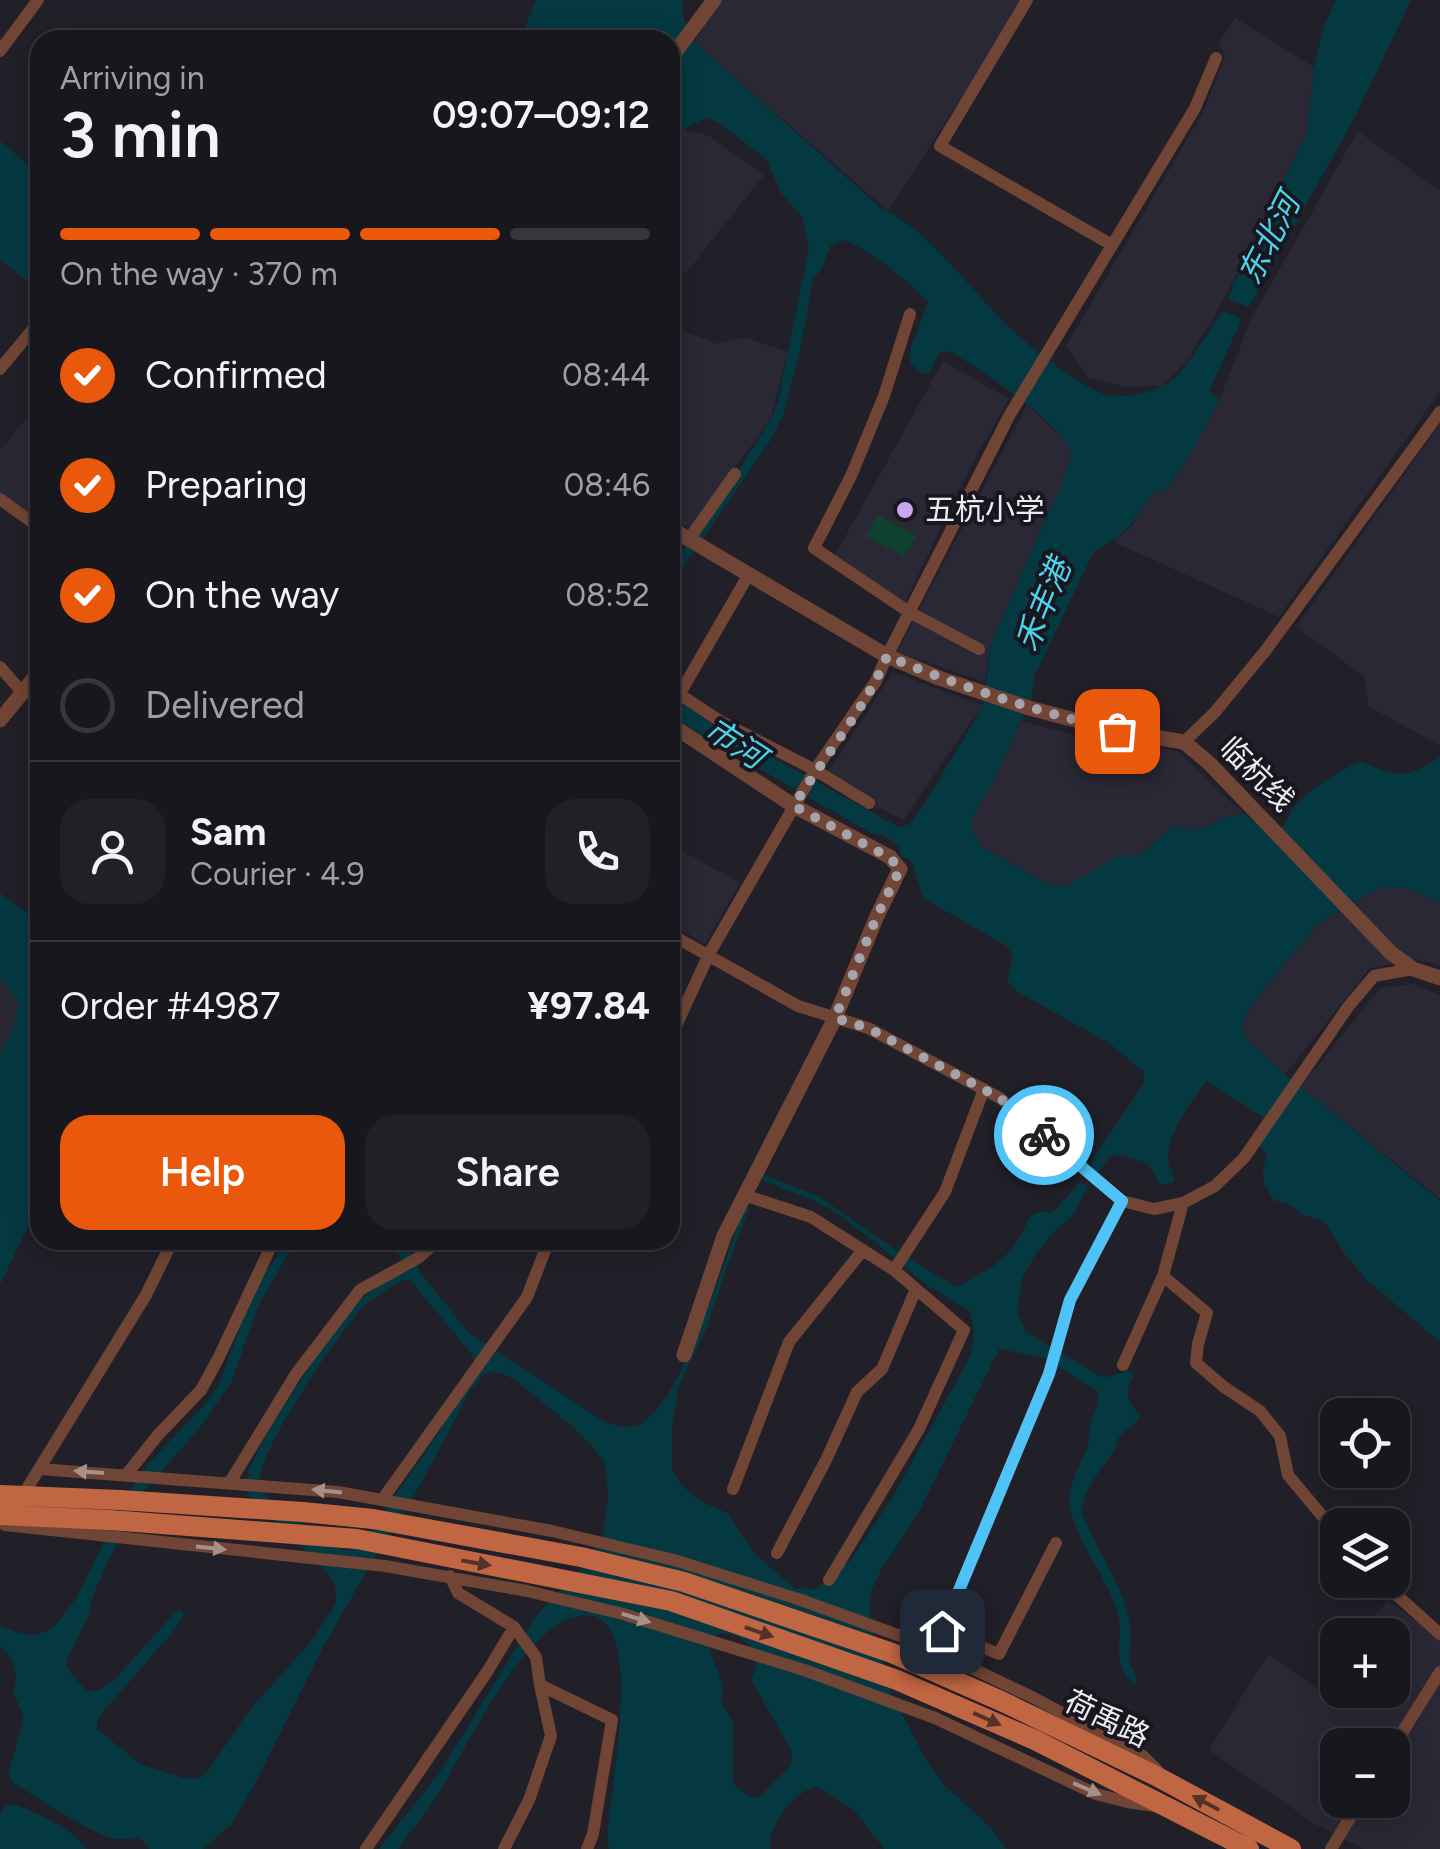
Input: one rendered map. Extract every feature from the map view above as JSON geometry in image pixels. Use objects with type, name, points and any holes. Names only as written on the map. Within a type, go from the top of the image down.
[{"type":"main road","name":"荷禹路","points":[[0,1494],[303,1512],[407,1524],[581,1557],[684,1582],[892,1643],[1291,1849]]},
{"type":"main road","name":"荷禹路","points":[[2,1524],[124,1520],[357,1539],[671,1601],[897,1680],[1035,1740],[1249,1849]]},
{"type":"street","points":[[0,51],[38,0]]},
{"type":"street","points":[[680,46],[714,0]]},
{"type":"street","points":[[1028,0],[940,146],[1112,244]]},
{"type":"street","points":[[680,1017],[708,954],[794,806],[876,681],[1019,400],[1195,108],[1216,58]]},
{"type":"street","points":[[910,314],[884,396],[814,548],[909,612],[979,648]]},
{"type":"street","points":[[0,369],[30,333]]},
{"type":"street","points":[[1184,742],[1215,712],[1266,650],[1440,412]]},
{"type":"street","points":[[695,542],[734,474]]},
{"type":"street","points":[[0,499],[30,521]]},
{"type":"street","name":"临杭线","points":[[680,534],[887,656],[939,678],[1029,708],[1117,731],[1184,742],[1209,762],[1392,953],[1413,969],[1440,978]]},
{"type":"street","points":[[680,684],[749,574]]},
{"type":"street","points":[[0,667],[23,693]]},
{"type":"street","points":[[0,720],[30,684]]},
{"type":"street","points":[[680,695],[869,803]]},
{"type":"street","points":[[680,731],[794,806],[890,858],[900,869],[835,1018],[724,1236],[684,1354]]},
{"type":"street","points":[[680,939],[798,1006],[868,1028],[1000,1098],[1122,1201],[1154,1208],[1183,1204],[1215,1186],[1244,1158],[1348,1006],[1374,976],[1413,969]]},
{"type":"street","points":[[894,1270],[944,1192],[984,1089]]},
{"type":"street","points":[[744,1195],[811,1217],[894,1270],[964,1330],[919,1429],[830,1580]]},
{"type":"street","points":[[1056,1544],[999,1654],[942,1631],[1049,1374],[1070,1300],[1122,1201]]},
{"type":"street","points":[[1123,1365],[1163,1276],[1183,1204]]},
{"type":"street","points":[[168,1250],[146,1295],[2,1524],[385,1566],[450,1576],[623,1614],[786,1664],[935,1718],[1096,1794],[1168,1807]]},
{"type":"street","points":[[132,1475],[158,1435],[201,1390],[269,1250]]},
{"type":"street","points":[[230,1482],[296,1374],[360,1290],[428,1250]]},
{"type":"street","points":[[387,1500],[527,1297],[545,1250]]},
{"type":"street","points":[[732,1489],[789,1342],[863,1250]]},
{"type":"street","points":[[1163,1276],[1207,1313],[1196,1363],[1260,1411],[1280,1436],[1288,1474],[1320,1513]]},
{"type":"street","points":[[777,1554],[857,1392],[882,1369],[916,1289]]},
{"type":"street","points":[[40,1468],[338,1492],[574,1536],[674,1560],[798,1598],[892,1643]]},
{"type":"street","points":[[450,1576],[458,1593],[514,1627],[536,1657],[551,1736],[528,1800],[504,1849]]},
{"type":"street","points":[[1401,1598],[1439,1630]]},
{"type":"street","points":[[366,1849],[514,1627]]},
{"type":"street","points":[[1405,1728],[1440,1672]]},
{"type":"street","points":[[540,1685],[612,1720],[593,1834],[587,1849]]},
{"type":"street","points":[[1331,1849],[1350,1818]]},
{"type":"shaded area","points":[[721,0],[1025,0],[888,211],[694,42]]},
{"type":"shaded area","points":[[1235,18],[1314,67],[1307,133],[1222,303],[1185,364],[1162,386],[1126,387],[1089,378],[1066,346],[1203,112],[1225,56],[1219,43]]},
{"type":"shaded area","points":[[680,126],[709,136],[764,175],[686,273],[680,269]]},
{"type":"shaded area","points":[[1358,131],[1440,191],[1440,392],[1279,617],[1114,542],[1132,526],[1152,493],[1167,490],[1190,454],[1220,399],[1250,321]]},
{"type":"shaded area","points":[[680,330],[718,344],[745,337],[788,352],[770,420],[690,529],[680,523]]},
{"type":"shaded area","name":"五杭小学","points":[[943,361],[1009,399],[971,466],[905,603],[835,555]]},
{"type":"shaded area","points":[[1027,405],[1067,442],[1071,460],[1061,493],[1050,509],[991,644],[985,682],[897,652]]},
{"type":"shaded area","points":[[30,413],[30,521],[0,499],[0,451]]},
{"type":"shaded area","points":[[1440,424],[1439,745],[1368,706],[1365,677],[1296,627]]},
{"type":"shaded area","points":[[893,672],[983,706],[904,820],[825,777]]},
{"type":"shaded area","points":[[1021,721],[1107,743],[1177,751],[1243,813],[1200,830],[1173,827],[1135,858],[1092,872],[1065,887],[1046,883],[982,847],[972,831],[972,818]]},
{"type":"shaded area","points":[[680,850],[740,883],[705,944],[680,929]]},
{"type":"shaded area","points":[[1380,887],[1407,888],[1440,902],[1440,966],[1417,959],[1370,968],[1285,1075],[1245,1038],[1242,1024],[1256,998],[1318,924]]},
{"type":"shaded area","points":[[0,978],[19,1003],[11,1034],[0,1053]]},
{"type":"shaded area","points":[[1413,984],[1440,995],[1440,1199],[1300,1088],[1380,988]]},
{"type":"shaded area","points":[[1388,1600],[1440,1640],[1440,1849],[1364,1849],[1315,1824],[1209,1750],[1268,1654],[1320,1691],[1320,1708],[1410,1708],[1410,1618],[1373,1618]]},
{"type":"green space","points":[[878,515],[916,536],[904,557],[866,536]]},
{"type":"water","points":[[536,0],[682,0],[685,27],[694,42],[880,207],[927,240],[1028,344],[1101,393],[1128,396],[1167,384],[1186,366],[1222,311],[1242,319],[1209,391],[1220,399],[1190,455],[1166,490],[1152,493],[1128,527],[1094,551],[1034,677],[1032,697],[972,818],[972,831],[982,847],[1046,883],[1065,887],[1119,855],[1135,858],[1173,827],[1200,830],[1243,813],[1273,836],[1304,797],[1359,761],[1401,774],[1440,757],[1440,902],[1407,888],[1380,887],[1318,924],[1256,998],[1242,1024],[1245,1038],[1300,1088],[1440,1201],[1440,1342],[1369,1282],[1346,1256],[1324,1221],[1274,1200],[1264,1184],[1267,1154],[1258,1145],[1269,1131],[1264,1118],[1207,1081],[1171,1140],[1168,1159],[1175,1182],[1160,1185],[1147,1163],[1121,1155],[1110,1156],[1098,1173],[1091,1168],[1094,1157],[1144,1083],[1143,1071],[1109,1043],[1016,991],[1007,981],[1013,957],[1007,946],[923,898],[912,862],[900,855],[899,846],[680,720],[680,702],[718,728],[899,827],[910,824],[983,706],[991,644],[1071,458],[1067,445],[1040,415],[950,351],[939,353],[929,373],[921,373],[910,363],[911,347],[928,302],[889,267],[845,240],[831,245],[813,280],[783,415],[770,441],[680,572],[680,555],[725,492],[778,402],[809,248],[802,217],[781,193],[767,160],[718,122],[706,118],[684,129],[680,126],[680,30],[524,30]]},
{"type":"water","name":"东北河","points":[[1336,0],[1411,0],[1356,115],[1249,307],[1228,299],[1307,133],[1314,67],[1324,26]]},
{"type":"water","points":[[0,141],[30,166],[30,284],[0,259]]},
{"type":"water","points":[[0,893],[30,915],[30,1222],[0,1285],[0,1053],[11,1034],[19,1003],[0,977]]},
{"type":"water","points":[[762,1174],[820,1197],[956,1287],[1004,1257],[1033,1215],[1058,1207],[1080,1182],[1088,1186],[1074,1214],[1037,1252],[1023,1276],[1017,1312],[1026,1332],[1100,1376],[1128,1370],[1134,1375],[1128,1396],[1140,1416],[1118,1439],[1089,1487],[1081,1510],[1127,1611],[1136,1685],[1122,1669],[1120,1624],[1113,1600],[1070,1507],[1071,1488],[1088,1445],[1098,1391],[1042,1357],[999,1349],[920,1510],[871,1591],[872,1627],[892,1694],[926,1760],[945,1786],[989,1826],[1007,1849],[884,1849],[855,1811],[817,1786],[799,1795],[784,1810],[770,1849],[609,1849],[620,1666],[609,1628],[592,1616],[569,1619],[546,1634],[524,1656],[483,1715],[439,1793],[398,1849],[379,1849],[440,1772],[535,1617],[584,1566],[603,1535],[608,1495],[605,1463],[567,1422],[515,1380],[495,1372],[484,1374],[471,1389],[419,1487],[322,1649],[231,1825],[203,1849],[150,1849],[138,1838],[106,1836],[10,1780],[24,1717],[13,1693],[15,1669],[0,1646],[0,1625],[36,1634],[52,1627],[68,1610],[131,1489],[148,1464],[219,1384],[254,1290],[280,1250],[290,1250],[258,1306],[232,1381],[202,1425],[145,1490],[106,1566],[67,1660],[67,1668],[86,1691],[99,1690],[113,1681],[177,1610],[182,1611],[184,1615],[176,1628],[97,1719],[97,1729],[142,1765],[184,1778],[199,1778],[208,1771],[248,1712],[309,1644],[336,1603],[333,1581],[248,1495],[245,1484],[249,1468],[273,1423],[321,1349],[361,1299],[405,1268],[397,1250],[410,1250],[420,1272],[469,1333],[605,1422],[629,1427],[642,1423],[658,1408],[674,1384],[702,1324],[744,1208],[750,1207],[707,1327],[678,1387],[672,1468],[680,1484],[699,1500],[727,1513],[755,1554],[794,1588],[816,1589],[850,1561],[893,1496],[971,1355],[974,1331],[970,1311],[928,1286],[875,1242],[817,1202],[760,1179]],"holes":[[[403,1280],[410,1280],[467,1348],[474,1358],[474,1367],[439,1433],[359,1546],[341,1549],[267,1497],[260,1483],[262,1468],[299,1396],[347,1326],[368,1303]],[[721,1633],[734,1635],[757,1656],[751,1679],[792,1752],[791,1765],[759,1797],[751,1798],[733,1784],[733,1723],[721,1701],[722,1684],[711,1653],[711,1638]]]},
{"type":"water","points":[[15,1805],[54,1822],[87,1849],[0,1849],[0,1816],[4,1806]]},
{"type":"way so far","points":[[1044,1135],[1000,1098],[868,1028],[835,1018],[900,869],[890,858],[794,806],[876,681],[887,656],[1029,708],[1117,731]]},
{"type":"place","name":"五杭小学","points":[[905,510]]},
{"type":"route","points":[[942,1631],[1049,1374],[1070,1300],[1122,1201],[1044,1135]]},
{"type":"water label","name":"禾丰港","points":[[1043,605]]},
{"type":"water label","name":"市河","points":[[735,743]]}]
